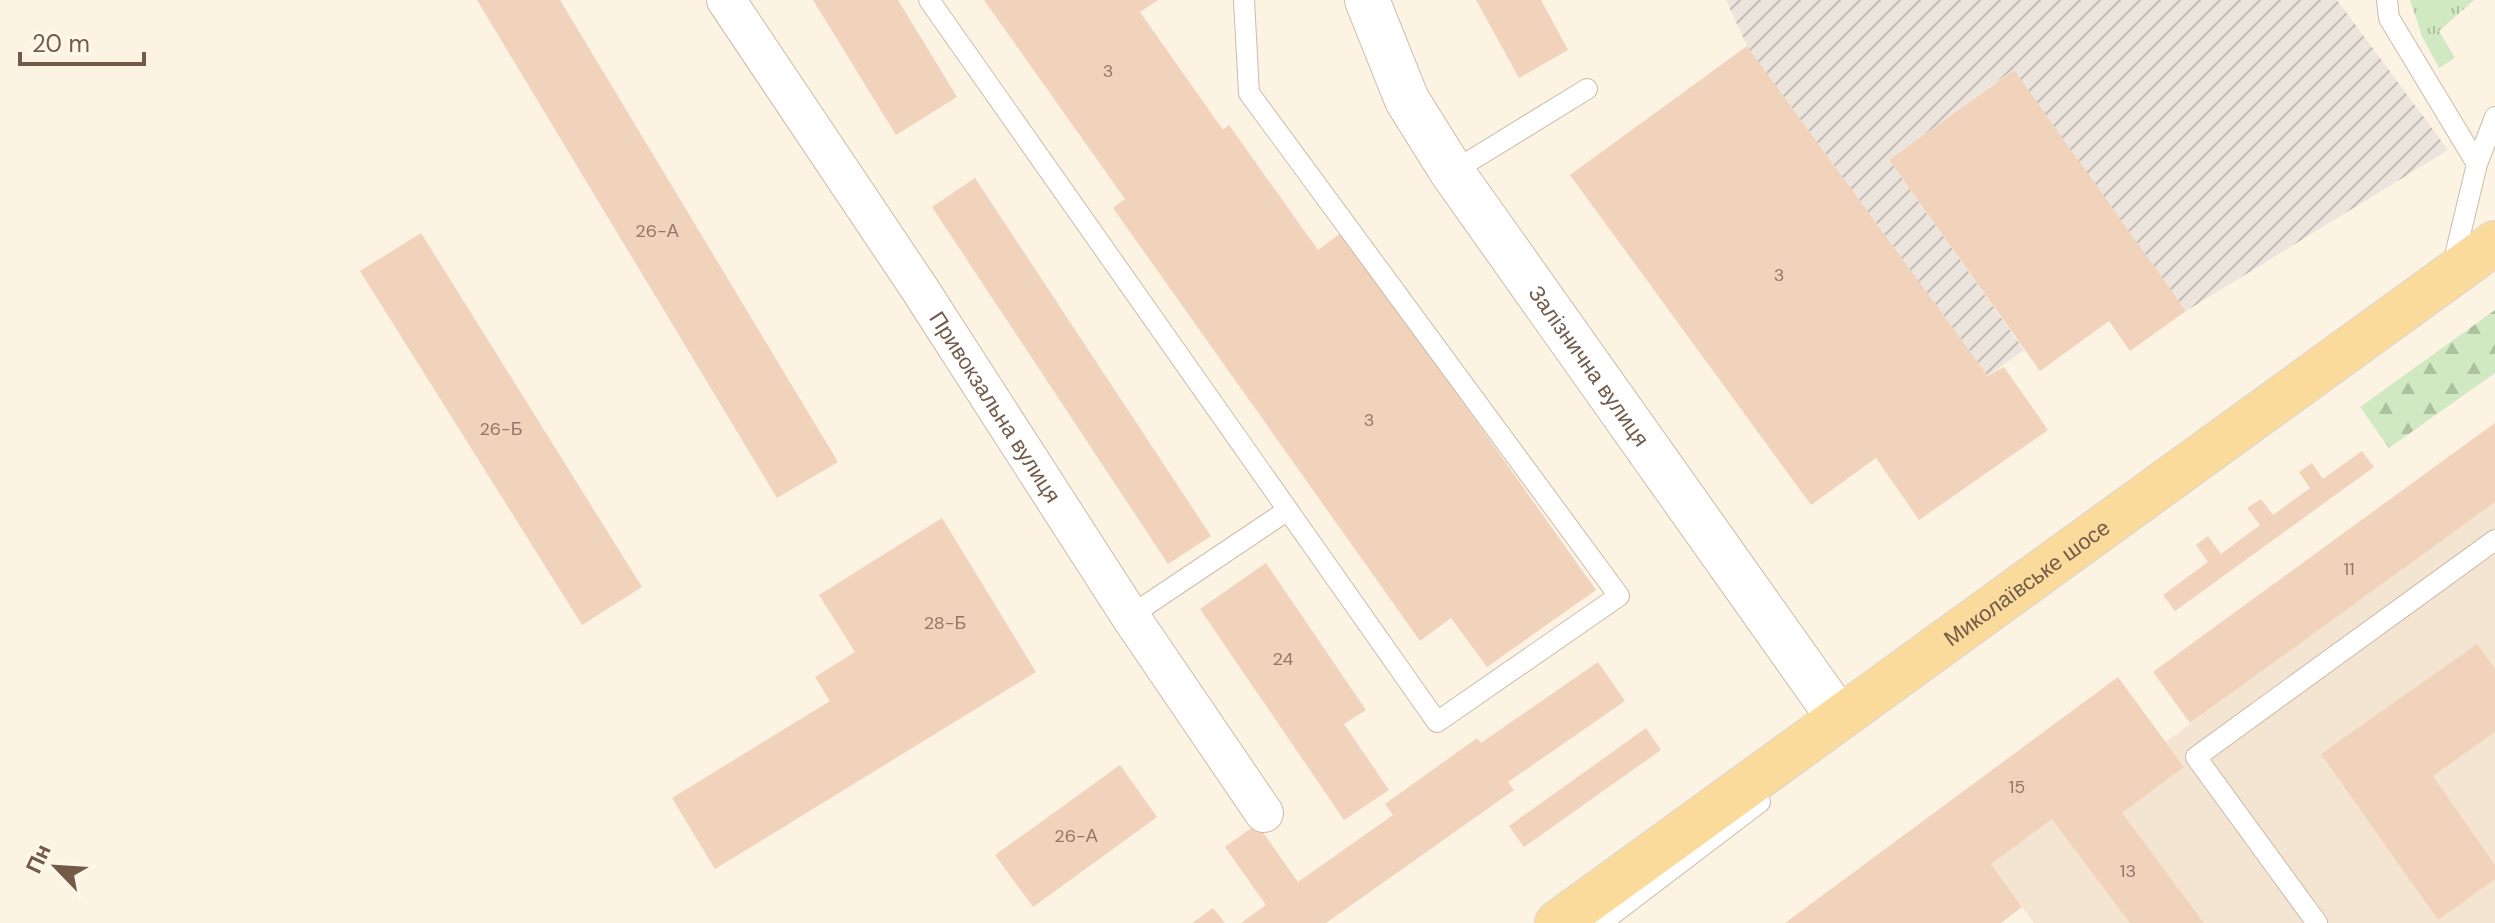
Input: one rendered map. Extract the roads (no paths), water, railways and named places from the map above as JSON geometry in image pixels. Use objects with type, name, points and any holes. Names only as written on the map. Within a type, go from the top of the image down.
[{"type":"main road","name":"Миколаївське шосе","points":[[1557,923],[2495,243]]},
{"type":"street","name":"Привокзальна вулиця","points":[[726,0],[1130,616],[1264,813]]},
{"type":"street","name":"Залізнична вулиця","points":[[1367,0],[1407,100],[1452,172],[1839,718]]},
{"type":"lane","points":[[929,0],[1437,722],[1619,596],[1249,93],[1244,0]]},
{"type":"lane","points":[[2387,0],[2389,18],[2477,164]]},
{"type":"lane","points":[[1452,172],[1587,89]]},
{"type":"lane","points":[[2450,275],[2477,164],[2495,117]]},
{"type":"lane","points":[[1130,616],[1288,510]]},
{"type":"lane","points":[[2317,923],[2196,757],[2495,540]]},
{"type":"lane","points":[[1801,772],[1813,763],[1839,718]]},
{"type":"lane","points":[[1601,923],[1777,790]]}]
